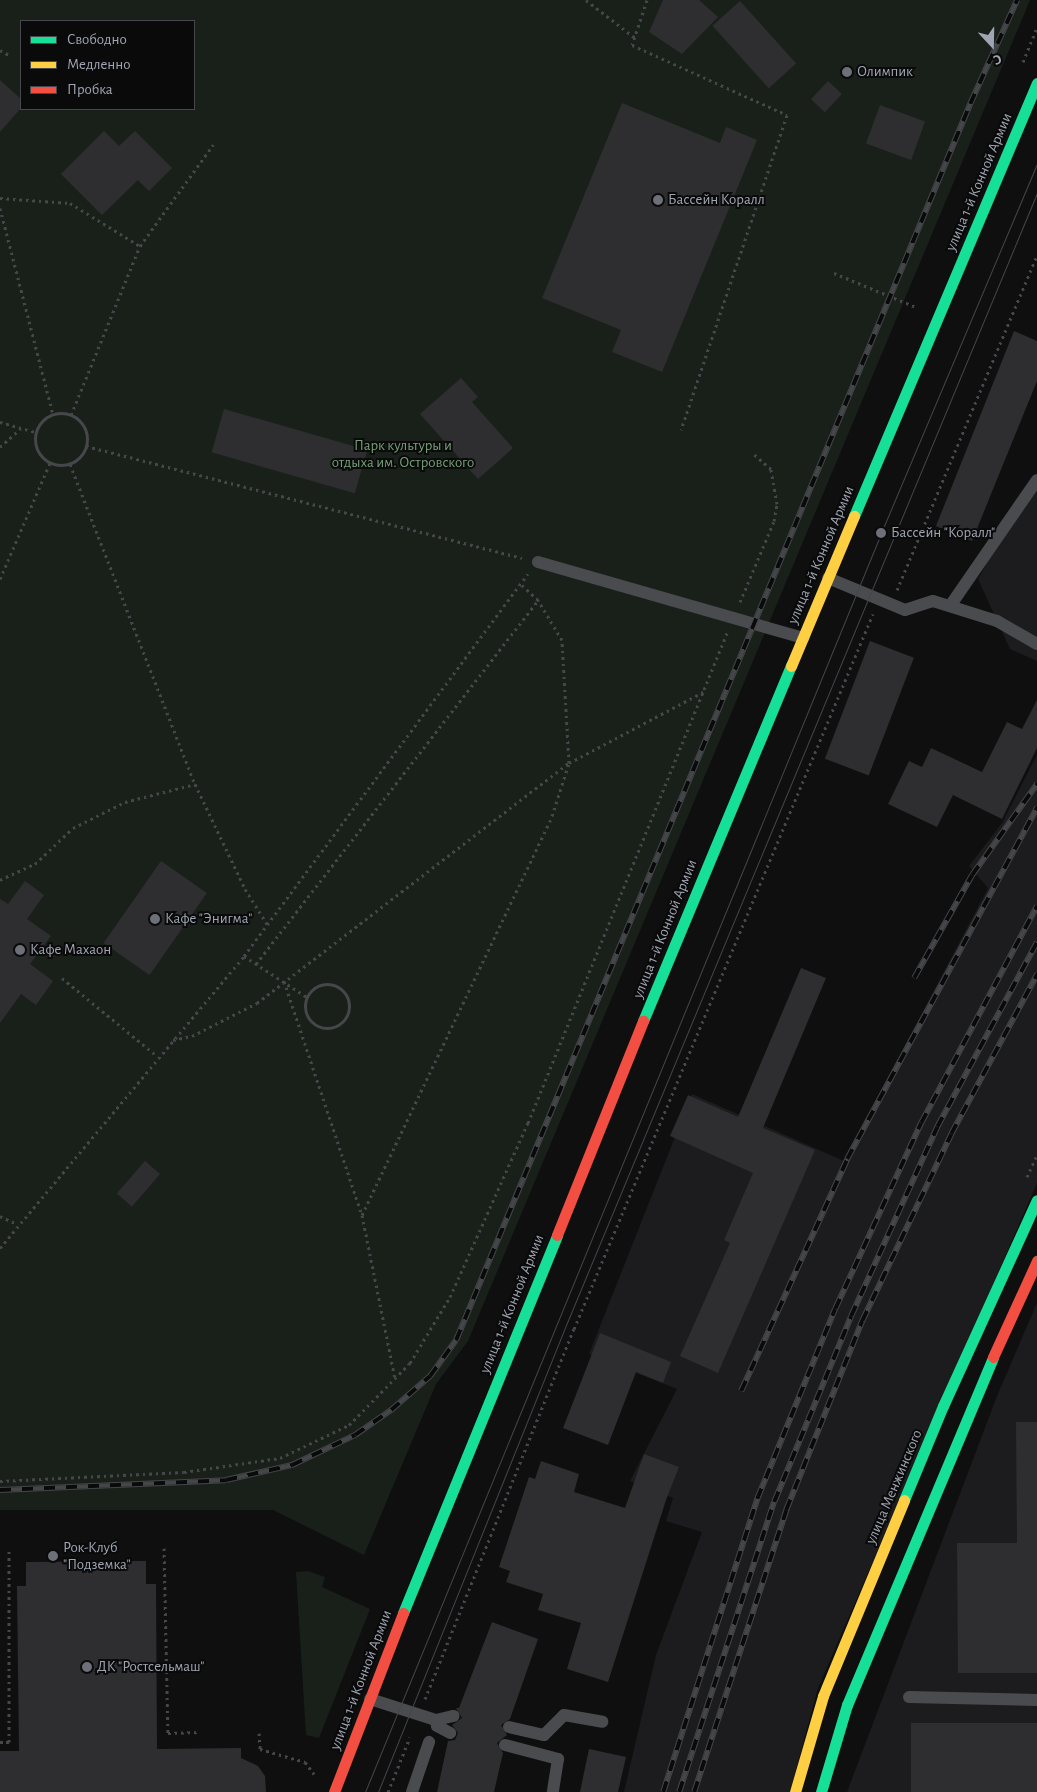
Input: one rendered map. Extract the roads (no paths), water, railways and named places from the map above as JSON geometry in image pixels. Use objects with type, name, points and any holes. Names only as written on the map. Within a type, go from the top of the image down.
[{"type":"main road","name":"улица 1-й Конной Армии","points":[[334,1792],[690,906],[1037,83]]},
{"type":"main road","name":"улица Менжинского","points":[[795,1792],[823,1696],[944,1406],[1037,1200]]},
{"type":"main road","points":[[821,1792],[847,1705],[967,1416],[1037,1261]]},
{"type":"lane","points":[[950,606],[1037,480]]},
{"type":"lane","points":[[538,562],[734,616],[803,638]]},
{"type":"lane","points":[[828,578],[905,610],[933,601],[950,606],[997,621],[1037,644]]},
{"type":"lane","points":[[909,1697],[1037,1700]]},
{"type":"lane","points":[[370,1699],[436,1720],[454,1716]]},
{"type":"lane","points":[[509,1728],[543,1739],[564,1715],[602,1722]]},
{"type":"lane","points":[[436,1720],[437,1726],[450,1734]]},
{"type":"lane","points":[[412,1792],[429,1742]]},
{"type":"lane","points":[[505,1745],[558,1759],[553,1792]]},
{"type":"tram line","points":[[365,1792],[881,533],[1037,163]]},
{"type":"tram line","points":[[378,1792],[566,1325],[1037,193]]},
{"type":"railway","points":[[0,1490],[226,1480],[292,1465],[355,1435],[391,1410],[430,1376],[456,1340],[970,104],[1017,0]]},
{"type":"railway","points":[[914,978],[972,875],[1037,784]]},
{"type":"railway","points":[[741,1391],[847,1159],[1037,807]]},
{"type":"railway","points":[[663,1792],[757,1499],[835,1309],[921,1123],[1037,906]]},
{"type":"railway","points":[[679,1792],[774,1502],[851,1316],[937,1127],[1037,942]]},
{"type":"railway","points":[[694,1792],[786,1510],[862,1321],[951,1134],[1037,974]]},
{"type":"place","name":"Олимпик","points":[[847,72]]},
{"type":"place","name":"Бассейн Коралл","points":[[658,200]]},
{"type":"place","name":"Бассейн \"Коралл\"","points":[[881,533]]},
{"type":"place","name":"Кафе \"Энигма\"","points":[[155,919]]},
{"type":"place","name":"Кафе Махаон","points":[[20,950]]},
{"type":"place","name":"Рок-Клуб \"Подземка\"","points":[[53,1556]]},
{"type":"place","name":"ДК \"Ростсельмаш\"","points":[[87,1667]]},
{"type":"park label","name":"Парк культуры и отдыха им. Островского","points":[[403,454]]}]
